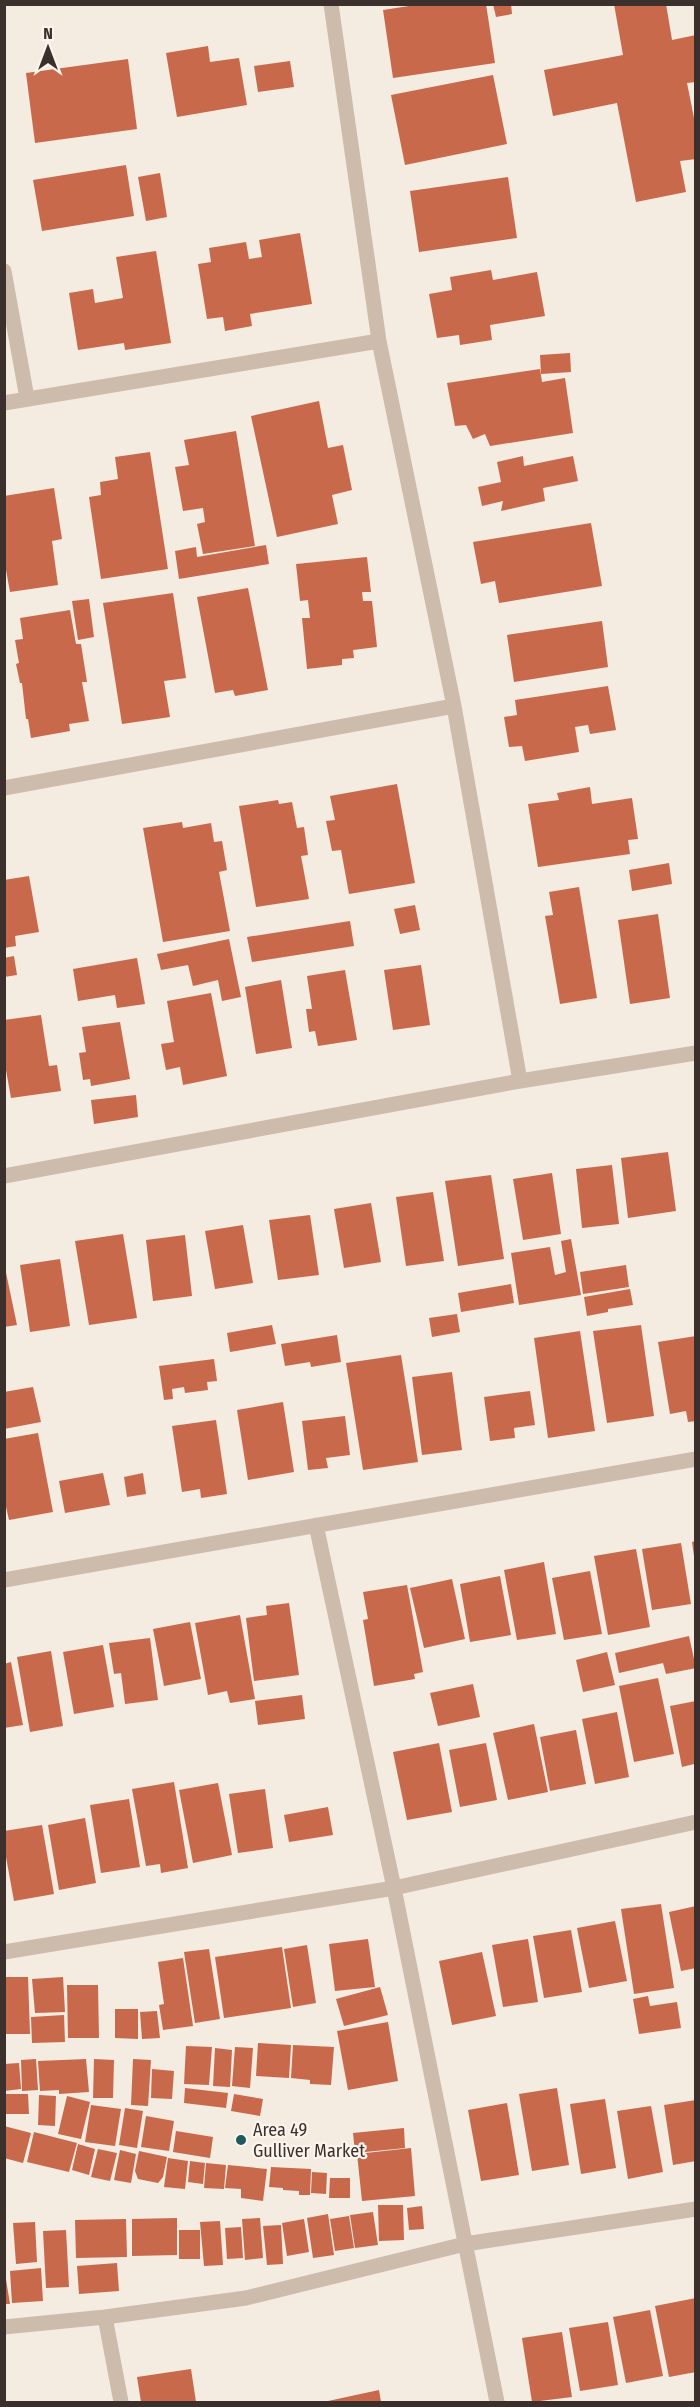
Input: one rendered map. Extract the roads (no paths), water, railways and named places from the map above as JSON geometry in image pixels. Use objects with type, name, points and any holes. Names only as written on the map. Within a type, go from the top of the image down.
[{"type":"street","points":[[331,4],[379,341],[454,706],[520,1081]]},
{"type":"street","points":[[4,271],[27,398]]},
{"type":"street","points":[[4,403],[379,341]]},
{"type":"street","points":[[4,788],[454,706]]},
{"type":"street","points":[[4,1176],[520,1081],[696,1053]]},
{"type":"street","points":[[4,1580],[696,1459]]},
{"type":"street","points":[[316,1525],[394,1888],[497,2403]]},
{"type":"street","points":[[4,1952],[394,1888],[696,1822]]},
{"type":"street","points":[[4,2327],[105,2317],[246,2298],[465,2244],[696,2209]]},
{"type":"street","points":[[105,2317],[121,2403]]},
{"type":"place","name":"Area 49 Gulliver Market","points":[[241,2140]]}]
